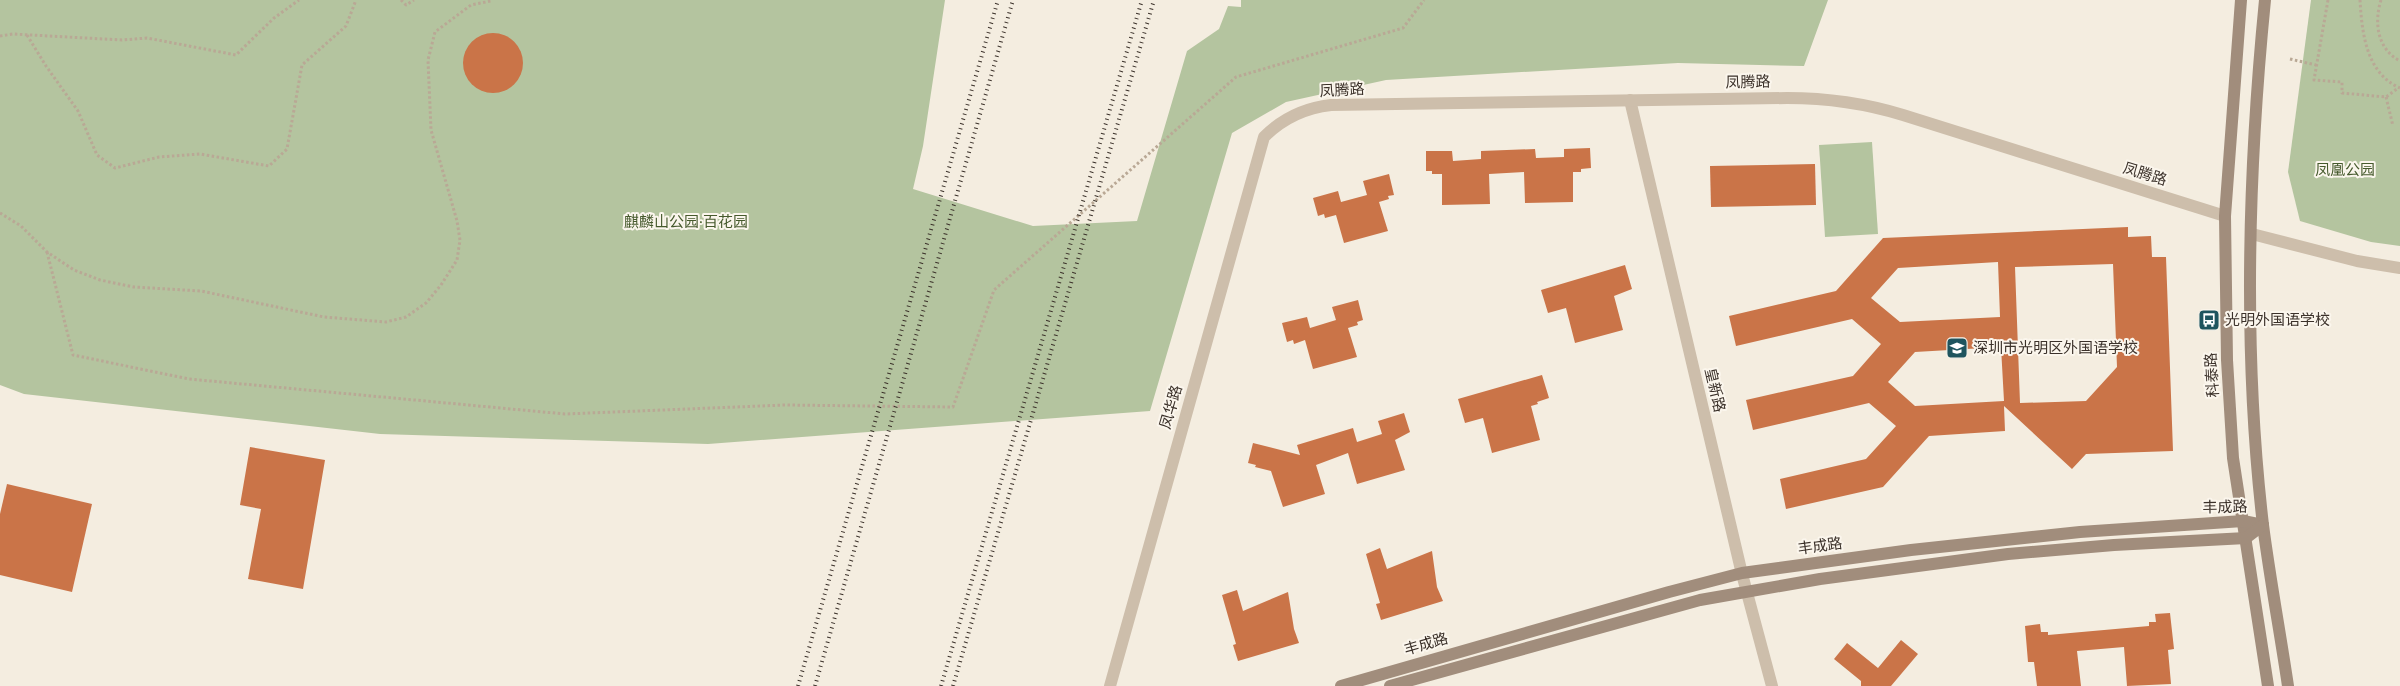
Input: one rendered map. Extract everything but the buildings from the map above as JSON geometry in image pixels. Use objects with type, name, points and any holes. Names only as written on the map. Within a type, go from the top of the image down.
[{"type":"main road","name":"科泰路","points":[[2241,0],[2225,216],[2227,360],[2234,458],[2268,686]]},
{"type":"main road","points":[[2265,0],[2254,140],[2251,356],[2263,525],[2288,686]]},
{"type":"main road","name":"丰成路","points":[[1343,686],[1669,592],[1742,574],[1911,550],[2080,532],[2243,521],[2263,525]]},
{"type":"main road","name":"丰成路","points":[[1390,686],[1700,600],[1746,591],[2008,554],[2114,545],[2246,538],[2263,525]]},
{"type":"street","name":"凤腾路","points":[[1264,138],[1284,120],[1296,113],[1331,105],[1787,98],[1857,103],[1903,115],[2225,216]]},
{"type":"street","name":"皇新路","points":[[1630,100],[1746,591],[1772,686]]},
{"type":"street","name":"凤华路","points":[[1110,686],[1264,138]]},
{"type":"street","points":[[2252,234],[2349,259],[2400,268]]},
{"type":"path","points":[[0,36],[27,35],[122,40],[147,38],[236,55],[274,18],[299,0]]},
{"type":"path","points":[[27,35],[78,111],[97,155],[115,168],[159,158],[200,154],[269,166],[287,149],[302,66],[346,26],[356,0]]},
{"type":"path","points":[[401,0],[406,5],[414,0]]},
{"type":"path","points":[[471,0],[471,5]]},
{"type":"path","points":[[48,252],[73,354],[189,380],[566,414],[786,405],[953,407],[994,290],[1236,77],[1403,28],[1424,0]]},
{"type":"path","points":[[2328,0],[2314,80],[2342,82],[2342,93],[2386,97],[2399,88],[2388,81],[2369,55],[2362,34],[2360,0]]},
{"type":"path","points":[[2381,0],[2378,10],[2377,31],[2384,47],[2400,61]]},
{"type":"path","points":[[0,213],[21,226],[48,252],[74,270],[100,280],[134,287],[201,291],[324,317],[386,322],[406,317],[431,297],[441,285],[457,260],[460,240],[457,221],[431,130],[428,60],[435,32],[471,5],[491,1]]},
{"type":"path","points":[[2290,59],[2316,65]]},
{"type":"path","points":[[2386,97],[2393,126]]},
{"type":"green space","name":"麒麟山公园·百花园","points":[[0,0],[945,0],[923,146],[913,189],[1033,226],[1137,221],[1187,51],[1219,29],[1228,6],[1241,7],[1241,0],[1828,0],[1804,66],[1678,63],[1386,80],[1286,102],[1232,133],[1150,411],[708,444],[380,434],[24,394],[0,385]]},
{"type":"green space","name":"凤凰公园","points":[[2311,0],[2400,0],[2400,246],[2371,242],[2300,221],[2288,172]]},
{"type":"green space","points":[[1872,142],[1878,234],[1825,237],[1819,145]]},
{"type":"railway","points":[[798,686],[998,0]]},
{"type":"railway","points":[[815,686],[1013,0]]},
{"type":"railway","points":[[941,686],[1142,0]]},
{"type":"railway","points":[[953,686],[1154,0]]},
{"type":"place","name":"光明外国语学校","points":[[2209,320]]},
{"type":"place","name":"深圳市光明区外国语学校","points":[[1957,348]]}]
